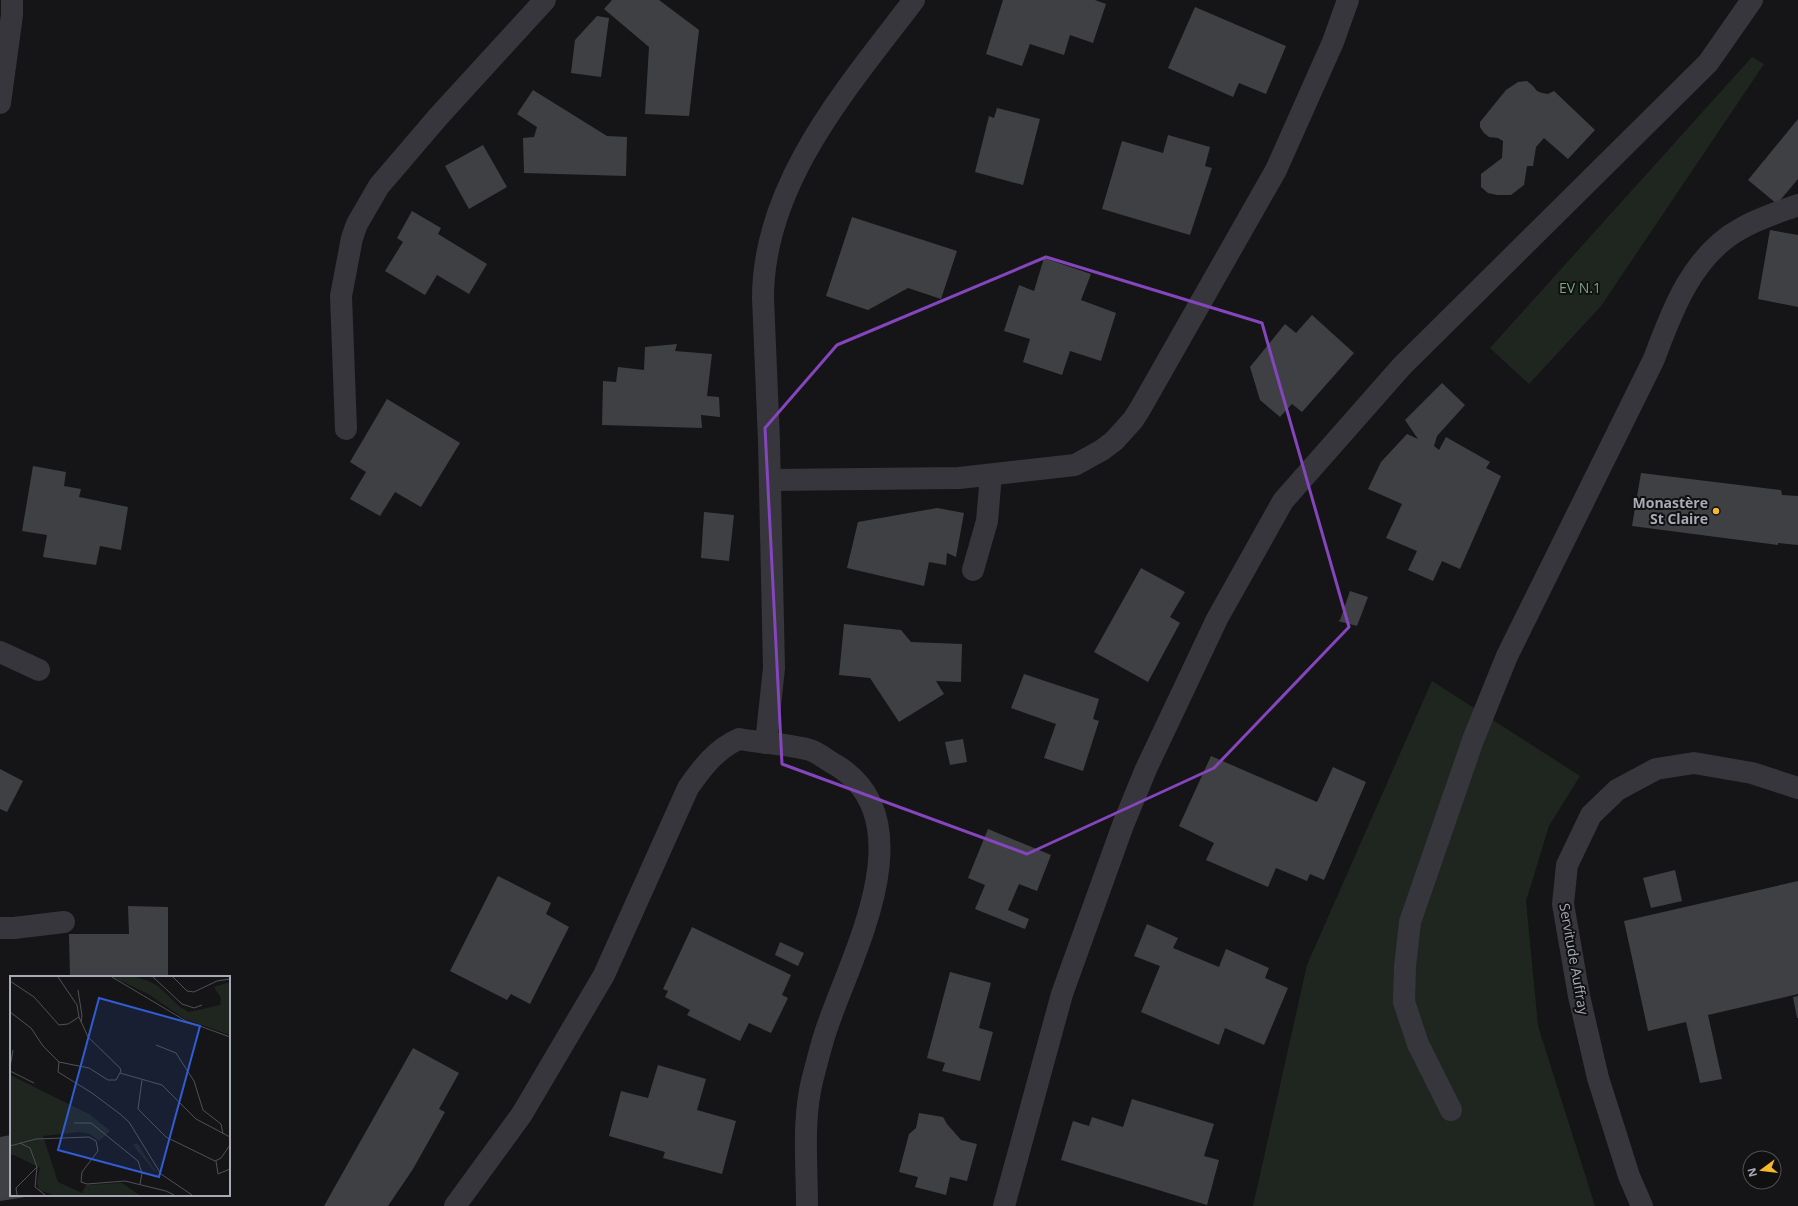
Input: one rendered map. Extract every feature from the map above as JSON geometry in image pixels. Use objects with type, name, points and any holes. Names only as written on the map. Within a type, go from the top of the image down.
[{"type":"street","points":[[0,103],[12,15],[12,0]]},
{"type":"street","points":[[346,429],[341,296],[352,238],[357,224],[379,186],[438,118],[545,0]]},
{"type":"street","points":[[766,743],[774,668],[770,480],[763,298],[763,283],[769,240],[795,170],[834,106],[914,0]]},
{"type":"street","points":[[770,480],[959,478],[991,475],[1075,464],[1102,450],[1114,441],[1133,420],[1276,170],[1333,42],[1348,0]]},
{"type":"street","points":[[1004,1206],[1062,994],[1123,825],[1146,769],[1217,619],[1283,500],[1402,366],[1708,63],[1752,0]]},
{"type":"street","points":[[1451,1110],[1418,1044],[1406,1009],[1404,1002],[1405,967],[1410,922],[1473,740],[1506,656],[1654,359],[1665,331],[1690,279],[1707,255],[1729,235],[1769,215],[1798,205]]},
{"type":"street","points":[[973,570],[987,521],[991,475]]},
{"type":"street","points":[[0,652],[39,670]]},
{"type":"street","points":[[455,1206],[522,1114],[604,975],[682,801],[693,782],[706,764],[728,744],[738,739],[811,750],[849,774],[859,785],[873,810],[879,839],[879,868],[865,925],[828,1022],[812,1079],[806,1108],[807,1206]]},
{"type":"street","name":"Servitude Auffray","points":[[1642,1206],[1628,1176],[1598,1078],[1579,996],[1563,904],[1567,864],[1591,815],[1617,790],[1656,769],[1694,763],[1752,773],[1798,788]]},
{"type":"street","points":[[0,928],[14,928],[62,922]]},
{"type":"highlighted area","points":[[1046,257],[1262,323],[1349,627],[1214,768],[1027,854],[782,764],[765,428],[837,345]]},
{"type":"green space","name":"EV N.1","points":[[1752,57],[1764,64],[1601,306],[1529,384],[1490,348]]},
{"type":"green space","points":[[1432,681],[1580,776],[1549,826],[1526,901],[1538,1026],[1595,1206],[1253,1206],[1307,965]]},
{"type":"building","points":[[612,0],[659,0],[699,30],[689,116],[645,114],[649,47],[604,9]]},
{"type":"building","points":[[1003,0],[1095,0],[1106,4],[1093,43],[1070,35],[1064,55],[1030,44],[1022,66],[986,54]]},
{"type":"building","points":[[1195,7],[1286,46],[1266,94],[1239,83],[1233,97],[1168,68]]},
{"type":"building","points":[[597,16],[609,18],[601,77],[571,73],[575,40]]},
{"type":"building","points":[[1527,81],[1537,91],[1542,93],[1548,94],[1554,91],[1595,130],[1568,159],[1544,138],[1536,147],[1533,166],[1527,166],[1524,185],[1511,195],[1497,195],[1488,193],[1481,187],[1481,174],[1502,158],[1503,141],[1498,138],[1489,137],[1484,133],[1480,127],[1480,122],[1506,90],[1518,82]]},
{"type":"building","points":[[533,90],[607,136],[627,137],[626,176],[524,173],[523,138],[534,137],[537,127],[517,114]]},
{"type":"building","points":[[997,108],[1040,119],[1023,185],[975,172],[989,116],[994,118]]},
{"type":"building","points":[[1798,119],[1798,179],[1777,204],[1748,180]]},
{"type":"building","points":[[1168,135],[1210,147],[1205,166],[1212,168],[1190,235],[1102,209],[1122,141],[1163,153]]},
{"type":"building","points":[[483,145],[507,187],[469,209],[445,166]]},
{"type":"building","points":[[412,211],[441,228],[438,234],[487,264],[469,294],[437,275],[425,295],[385,271],[403,242],[397,238]]},
{"type":"building","points":[[852,217],[957,251],[941,299],[908,288],[868,310],[826,296]]},
{"type":"building","points":[[1770,230],[1798,235],[1798,307],[1758,299]]},
{"type":"building","points":[[1044,258],[1091,274],[1081,300],[1116,313],[1101,361],[1070,351],[1062,375],[1023,362],[1030,339],[1004,331],[1019,285],[1034,291]]},
{"type":"building","points":[[1312,315],[1354,353],[1302,412],[1292,404],[1280,417],[1260,400],[1250,367],[1285,324],[1296,333]]},
{"type":"building","points":[[677,344],[675,351],[712,354],[707,396],[719,397],[720,417],[701,415],[702,428],[602,425],[603,381],[616,382],[618,367],[644,370],[645,347]]},
{"type":"building","points":[[1442,383],[1465,405],[1437,436],[1434,446],[1439,450],[1446,437],[1490,462],[1486,468],[1501,476],[1460,569],[1442,561],[1433,581],[1408,570],[1417,551],[1386,538],[1402,504],[1368,489],[1381,462],[1407,434],[1418,439],[1405,420]]},
{"type":"building","points":[[387,399],[460,443],[421,507],[395,492],[380,516],[350,499],[366,472],[350,462]]},
{"type":"building","points":[[33,466],[66,472],[64,486],[81,489],[79,497],[128,507],[121,550],[100,546],[96,565],[43,557],[47,535],[22,531]]},
{"type":"building","name":"Monastère St Claire","points":[[1641,473],[1781,490],[1782,495],[1798,496],[1798,545],[1778,543],[1778,545],[1632,526]]},
{"type":"building","points":[[937,508],[964,513],[956,557],[947,553],[946,565],[929,562],[924,586],[847,568],[858,522]]},
{"type":"building","points":[[704,512],[734,515],[729,561],[701,558]]},
{"type":"building","points":[[1141,568],[1185,592],[1170,617],[1180,623],[1148,682],[1094,652]]},
{"type":"building","points":[[1350,591],[1368,597],[1357,626],[1338,621],[1340,620]]},
{"type":"building","points":[[844,624],[901,630],[911,642],[962,644],[961,682],[936,681],[944,694],[899,722],[870,678],[839,675]]},
{"type":"building","points":[[1024,674],[1099,699],[1093,719],[1099,721],[1083,771],[1044,758],[1056,724],[1011,708]]},
{"type":"building","points":[[963,739],[967,762],[950,765],[945,742]]},
{"type":"building","points":[[1211,756],[1317,802],[1333,767],[1366,782],[1324,880],[1310,874],[1307,881],[1276,868],[1268,887],[1206,860],[1214,843],[1179,826]]},
{"type":"building","points":[[0,769],[23,781],[7,812],[0,809]]},
{"type":"building","points":[[988,829],[1051,855],[1037,891],[1019,884],[1008,910],[1029,919],[1025,929],[975,909],[985,885],[968,878]]},
{"type":"building","points":[[1675,870],[1682,901],[1651,908],[1643,878]]},
{"type":"building","points":[[498,876],[551,903],[546,914],[569,927],[530,1004],[511,994],[507,1000],[450,971]]},
{"type":"building","points":[[1798,881],[1798,994],[1708,1015],[1722,1079],[1700,1083],[1686,1022],[1648,1031],[1624,921]]},
{"type":"building","points":[[128,906],[168,907],[168,976],[70,976],[69,934],[129,934]]},
{"type":"building","points":[[1147,924],[1178,938],[1173,948],[1219,967],[1226,949],[1269,968],[1265,978],[1288,988],[1264,1045],[1225,1028],[1219,1045],[1141,1012],[1160,966],[1134,956]]},
{"type":"building","points":[[692,927],[791,975],[782,995],[788,998],[771,1033],[749,1023],[740,1041],[687,1015],[690,1010],[665,997],[668,991],[663,989]]},
{"type":"building","points":[[780,942],[804,953],[798,966],[775,955]]},
{"type":"building","points":[[950,972],[991,983],[979,1028],[993,1032],[980,1081],[942,1071],[945,1063],[927,1058]]},
{"type":"building","points":[[1798,996],[1798,1018],[1797,1018],[1793,997]]},
{"type":"building","points":[[413,1048],[459,1073],[439,1109],[445,1112],[413,1169],[388,1206],[324,1206]]},
{"type":"building","points":[[658,1065],[706,1079],[697,1110],[736,1121],[722,1174],[663,1158],[665,1152],[609,1136],[621,1091],[648,1098]]},
{"type":"building","points":[[1132,1099],[1214,1124],[1204,1156],[1219,1160],[1207,1205],[1061,1160],[1073,1121],[1089,1126],[1092,1117],[1123,1127]]},
{"type":"building","points":[[919,1113],[943,1117],[961,1140],[977,1144],[967,1181],[950,1177],[946,1195],[915,1187],[918,1177],[899,1172],[909,1134],[916,1128]]},
{"type":"building","points":[[10,1135],[10,1196],[32,1196],[0,1201],[0,1137]]},
{"type":"place","name":"Monastère St Claire","points":[[1716,511]]}]
